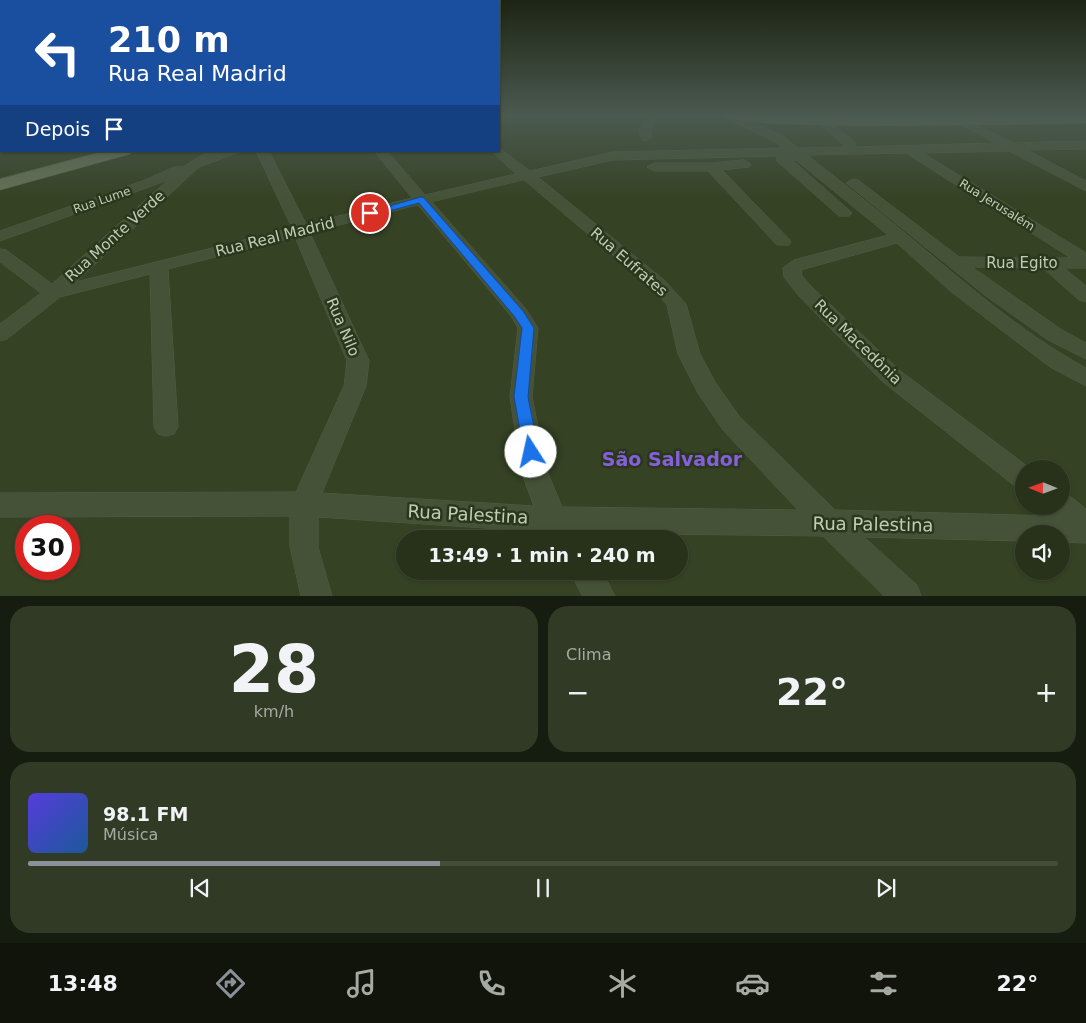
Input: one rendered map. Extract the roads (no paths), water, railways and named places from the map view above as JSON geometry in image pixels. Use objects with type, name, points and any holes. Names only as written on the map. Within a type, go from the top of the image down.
[{"type":"main road","points":[[0,185],[120,152]]},
{"type":"street","points":[[782,144],[900,237],[956,286],[1058,362],[1086,378]]},
{"type":"street","points":[[791,144],[797,155],[844,213]]},
{"type":"street","points":[[1004,144],[1086,187]]},
{"type":"street","points":[[626,166],[712,167],[797,155],[908,149],[1086,145]]},
{"type":"street","name":"Rua Jerusalém","points":[[908,149],[1086,262]]},
{"type":"street","name":"Rua Monte Verde","points":[[0,334],[53,293],[194,164],[209,157],[232,152]]},
{"type":"street","name":"Rua Nilo","points":[[262,152],[301,231],[358,361],[355,386],[304,504],[304,547],[317,596]]},
{"type":"street","points":[[381,152],[519,313],[528,328],[521,397],[534,471],[559,529]]},
{"type":"street","name":"Rua Eufrates","points":[[498,152],[658,284],[670,297],[676,304],[689,354],[706,387],[726,416],[829,523],[906,596]]},
{"type":"street","name":"Rua Lume","points":[[0,236],[165,177],[182,168],[202,153]]},
{"type":"street","points":[[797,155],[958,262],[993,292],[1055,335],[1086,352]]},
{"type":"street","name":"Rua Real Madrid","points":[[53,293],[421,200],[613,156],[797,155]]},
{"type":"street","points":[[712,167],[783,242]]},
{"type":"street","name":"Rua Egito","points":[[900,237],[918,245],[935,258],[958,262],[1086,262]]},
{"type":"street","name":"Rua Macedônia","points":[[900,237],[800,264],[792,268],[793,277],[891,376],[1015,471]]},
{"type":"street","points":[[0,254],[53,293]]},
{"type":"street","points":[[1048,263],[1086,296]]},
{"type":"street","points":[[159,266],[166,427]]},
{"type":"street","name":"Rua Palestina","points":[[0,505],[304,504],[559,529],[829,523],[1086,530]]},
{"type":"street","points":[[1070,513],[1086,526]]},
{"type":"street","points":[[590,580],[600,596]]},
{"type":"district","name":"São Salvador","points":[[672,459]]}]
